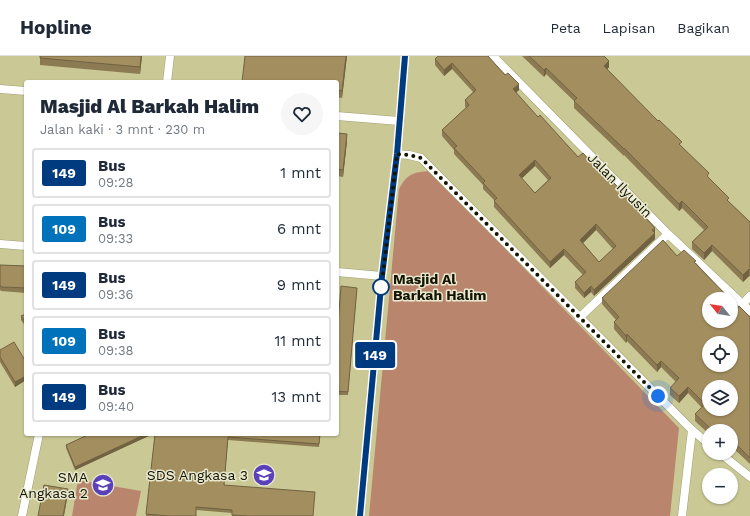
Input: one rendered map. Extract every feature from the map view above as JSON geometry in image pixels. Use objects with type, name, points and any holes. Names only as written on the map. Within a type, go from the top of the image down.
[{"type":"lane","points":[[167,80],[170,56]]},
{"type":"lane","points":[[360,516],[382,276],[397,154],[405,56]]},
{"type":"lane","name":"Jalan Ilyusin","points":[[493,56],[668,234],[750,311]]},
{"type":"lane","points":[[0,89],[24,91]]},
{"type":"lane","points":[[339,116],[399,121]]},
{"type":"lane","points":[[397,154],[421,158],[579,318],[702,438]]},
{"type":"lane","points":[[579,318],[668,234]]},
{"type":"lane","points":[[0,244],[24,246]]},
{"type":"lane","points":[[339,272],[382,276]]},
{"type":"lane","points":[[743,304],[750,296]]},
{"type":"lane","points":[[682,516],[692,430]]},
{"type":"lane","points":[[22,516],[39,436]]},
{"type":"lane","points":[[729,460],[750,477]]},
{"type":"shaded area","points":[[430,171],[679,428],[670,516],[369,516],[399,189],[405,180],[411,175],[419,172]]},
{"type":"shaded area","points":[[78,480],[141,491],[136,516],[72,516]]},
{"type":"building","points":[[40,56],[141,56],[140,67],[40,58]]},
{"type":"building","points":[[245,56],[346,56],[342,91],[339,90],[339,80],[242,80]]},
{"type":"building","points":[[438,56],[488,56],[505,75],[508,73],[519,84],[513,89],[538,117],[540,115],[578,157],[583,153],[593,164],[595,162],[655,228],[652,230],[655,233],[594,290],[591,286],[584,293],[575,282],[586,272],[564,249],[550,262],[494,201],[497,198],[483,183],[485,181],[454,148],[457,146],[442,130],[469,105],[465,100],[476,90],[452,63],[444,70],[435,59]],"holes":[[[535,160],[551,178],[535,193],[519,175]],[[596,224],[616,246],[599,262],[580,240]]]},
{"type":"building","points":[[529,56],[604,56],[609,61],[604,66],[658,121],[659,120],[682,142],[679,144],[709,173],[707,176],[729,198],[727,200],[750,222],[750,270],[749,269],[743,275],[712,245],[704,253],[692,242],[708,227],[682,201],[679,204],[624,148],[574,101],[577,98],[546,68],[544,70]]},
{"type":"building","points":[[339,133],[347,134],[343,170],[339,169]]},
{"type":"building","points":[[663,240],[677,256],[684,250],[696,261],[694,262],[723,292],[702,292],[702,328],[738,328],[739,306],[750,317],[750,458],[738,446],[738,424],[706,424],[695,414],[702,407],[702,416],[738,416],[738,380],[702,380],[702,401],[688,387],[679,396],[670,388],[679,378],[661,361],[657,365],[627,334],[626,336],[614,322],[619,317],[602,298]]},
{"type":"building","points":[[0,265],[24,266],[24,288],[1,287]]},
{"type":"building","points":[[341,286],[357,288],[348,392],[339,391],[339,311]]},
{"type":"building","points":[[14,342],[24,359],[24,377],[15,382],[0,357],[0,350]]},
{"type":"building","points":[[86,436],[142,436],[75,467],[66,445]]},
{"type":"building","points":[[155,436],[320,436],[319,444],[228,437],[224,485],[315,492],[313,516],[232,515],[232,510],[196,507],[196,516],[146,514]]},
{"type":"building","points":[[44,485],[68,489],[63,516],[38,516]]},
{"type":"bus line","name":"149","points":[[360,516],[382,276],[397,154],[405,56]]},
{"type":"place","name":"Masjid Al Barkah Halim","points":[[381,287]]},
{"type":"place","name":"SDS Angkasa 3","points":[[264,475]]},
{"type":"place","name":"SMA Angkasa 2","points":[[103,485]]},
{"type":"route","points":[[381,287],[381,291],[397,154],[421,158],[658,396]]}]
